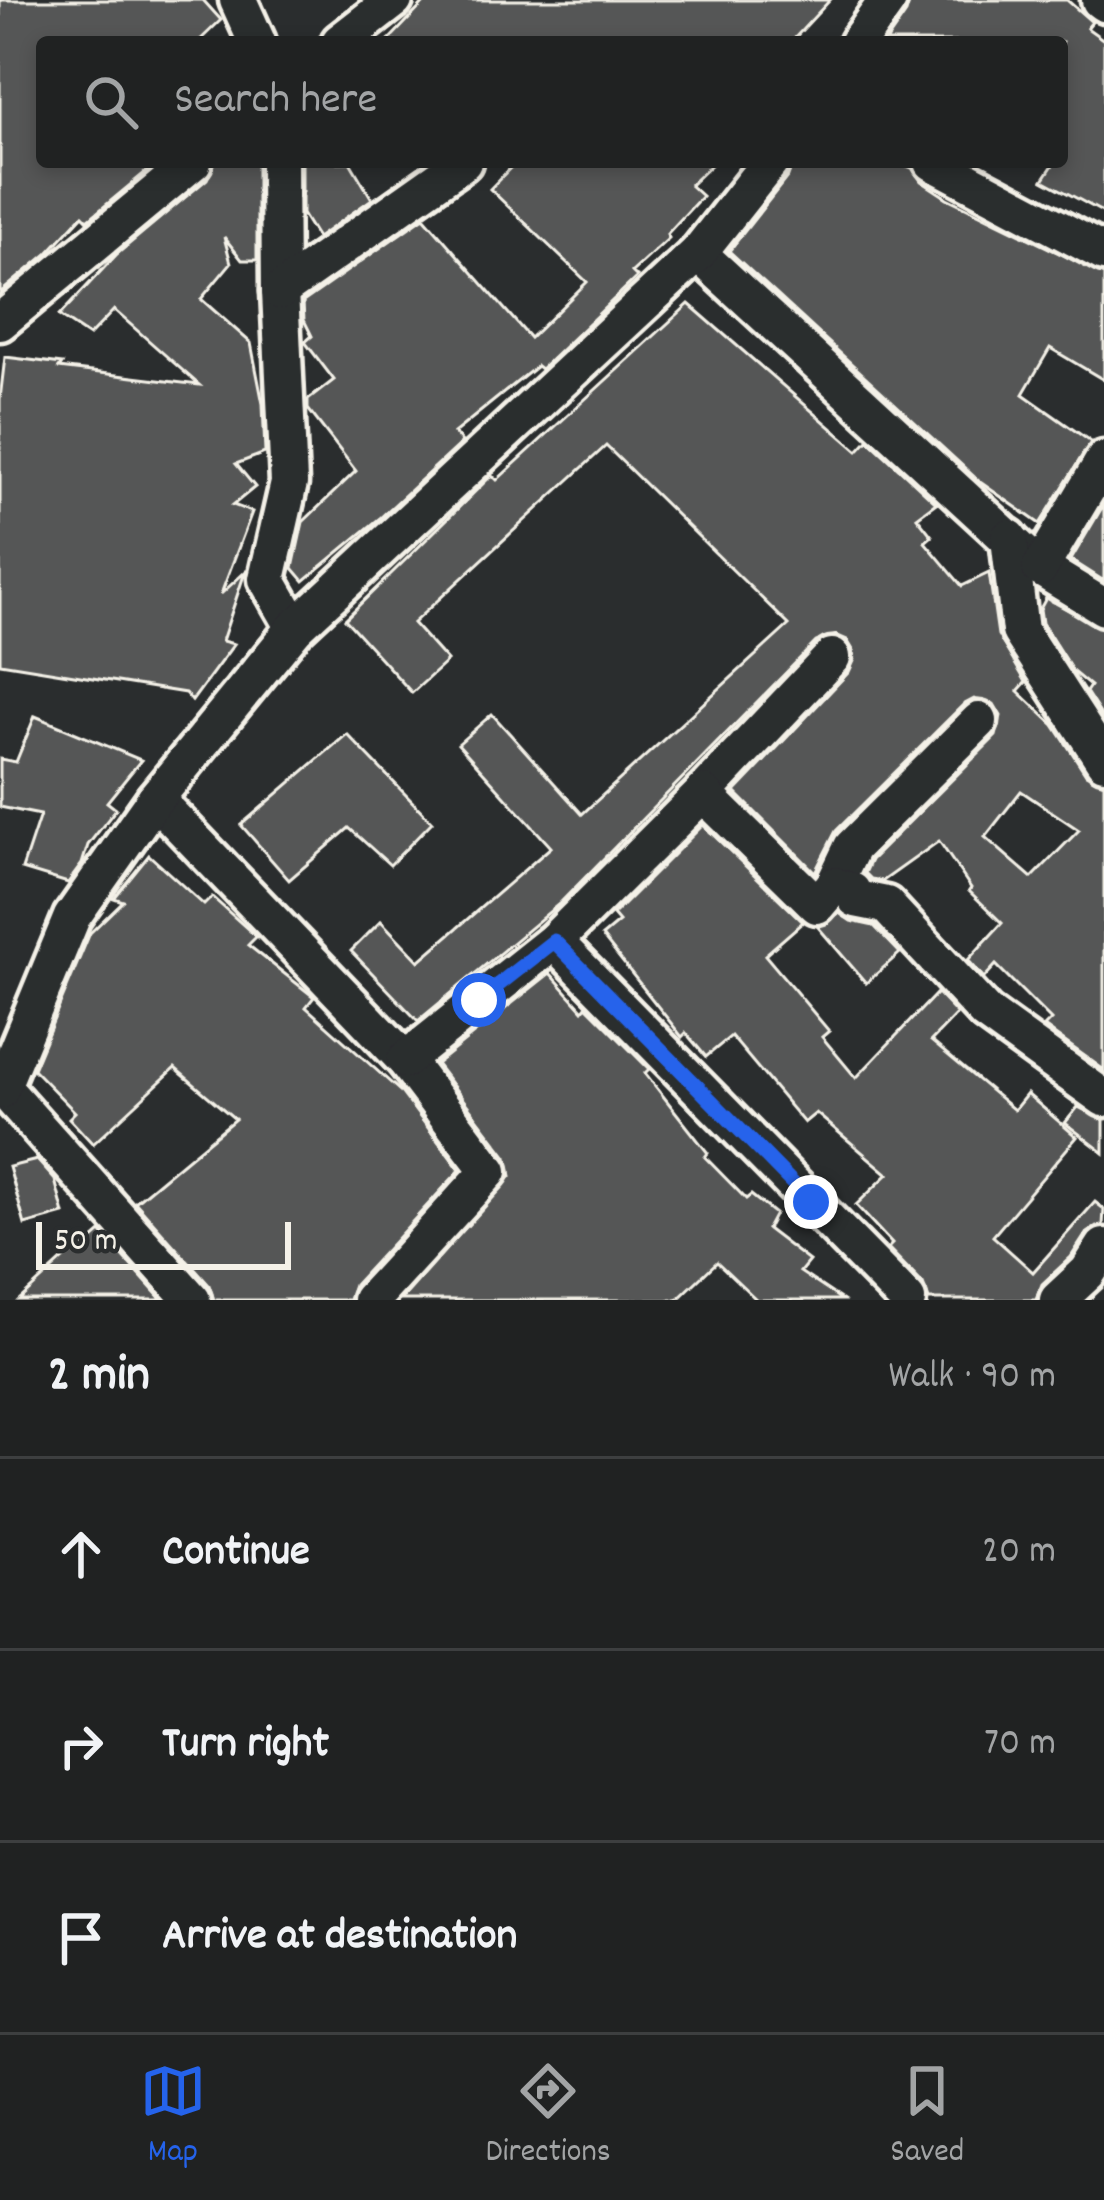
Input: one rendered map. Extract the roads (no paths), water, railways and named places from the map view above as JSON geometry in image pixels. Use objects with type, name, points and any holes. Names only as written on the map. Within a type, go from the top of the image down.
[{"type":"street","points":[[238,0],[254,36]]},
{"type":"street","points":[[348,36],[394,0]]},
{"type":"street","points":[[862,36],[888,0]]},
{"type":"street","points":[[0,322],[186,168]]},
{"type":"street","points":[[279,168],[289,483],[267,579],[295,628]]},
{"type":"street","points":[[280,291],[454,168]]},
{"type":"street","points":[[191,1300],[1,1089],[72,917],[155,799],[295,628],[698,253],[765,168]]},
{"type":"street","points":[[944,168],[1104,253]]},
{"type":"street","points":[[698,253],[1040,568],[1104,607]]},
{"type":"street","points":[[1040,568],[1104,460]]},
{"type":"street","points":[[1009,538],[1020,631],[1104,760]]},
{"type":"street","points":[[405,1060],[554,941],[703,794],[832,657]]},
{"type":"street","points":[[703,794],[817,905],[834,884],[852,847],[979,722]]},
{"type":"street","points":[[155,799],[405,1060],[488,1172],[370,1300]]},
{"type":"street","points":[[834,884],[852,891],[856,899],[886,905],[986,1013],[1104,1098]]},
{"type":"street","points":[[554,941],[907,1300]]},
{"type":"street","points":[[1066,1297],[1104,1247]]}]
